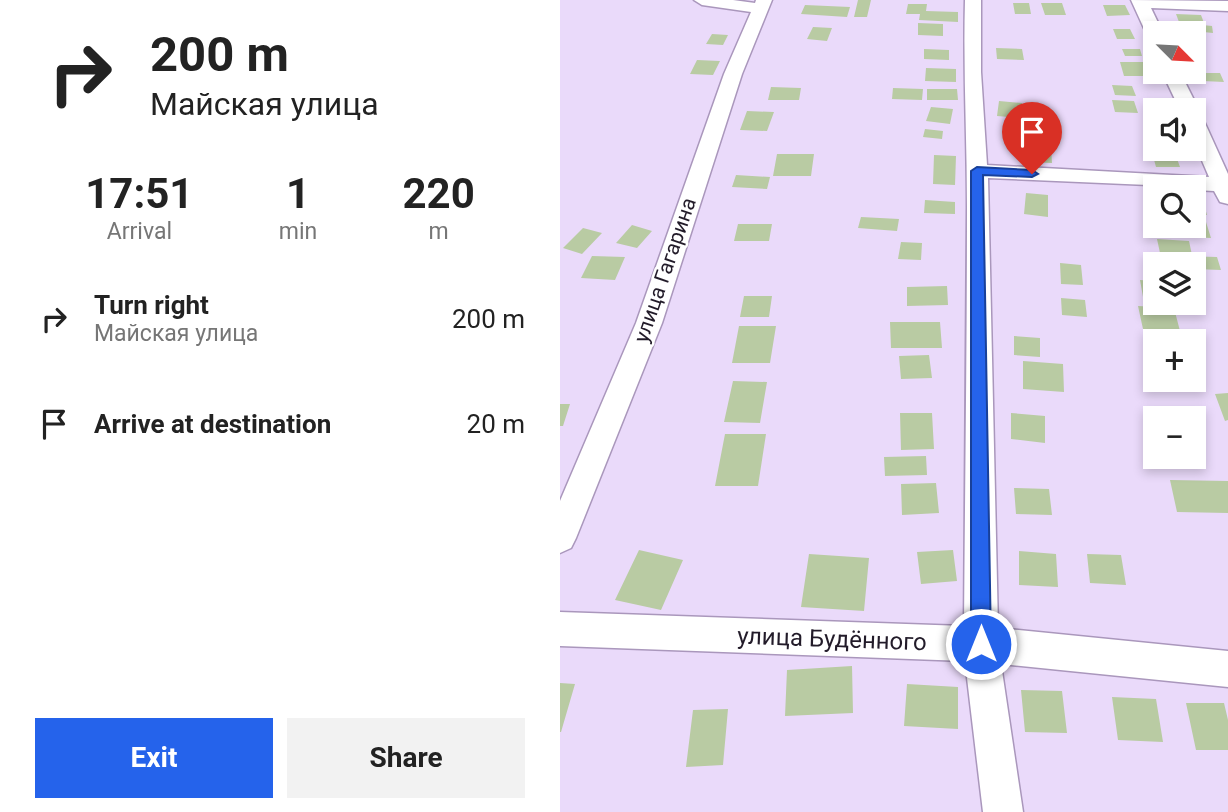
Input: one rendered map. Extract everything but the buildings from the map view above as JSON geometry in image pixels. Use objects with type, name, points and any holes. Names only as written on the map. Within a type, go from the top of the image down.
[{"type":"street","points":[[702,0],[762,4]]},
{"type":"street","points":[[973,0],[981,644],[1003,812]]},
{"type":"street","points":[[1149,21],[1140,1],[1228,6]]},
{"type":"street","name":"улица Гагарина","points":[[560,538],[649,323],[733,74],[762,4]]},
{"type":"street","points":[[977,171],[1226,189],[1206,146]]},
{"type":"street","name":"улица Будённого","points":[[560,629],[981,644],[1228,669]]},
{"type":"route","points":[[981,644],[977,171],[1032,174]]}]
